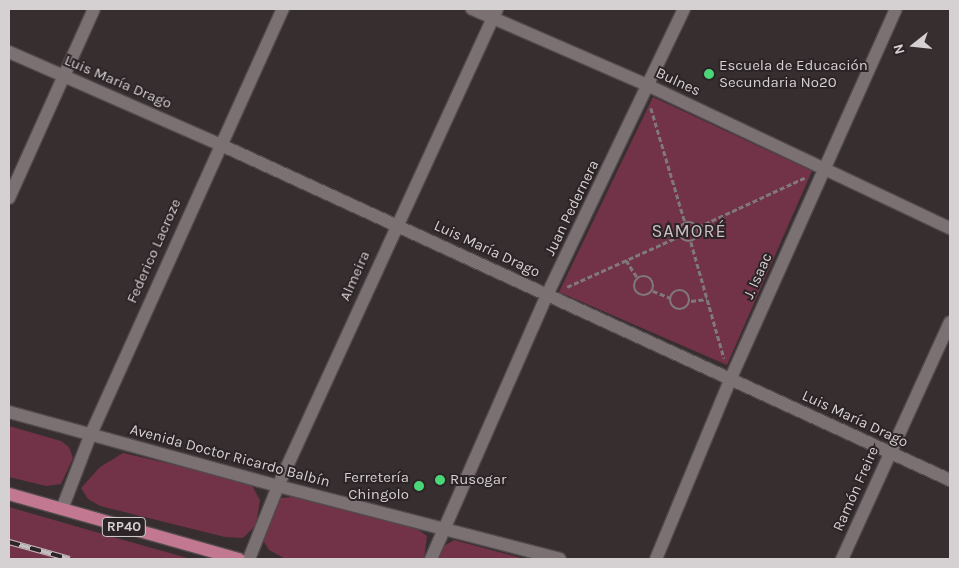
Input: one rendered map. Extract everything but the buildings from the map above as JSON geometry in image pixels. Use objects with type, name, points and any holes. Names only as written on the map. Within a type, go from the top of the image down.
[{"type":"main road","name":"RP40","points":[[9,494],[239,559]]},
{"type":"street","points":[[9,198],[94,9]]},
{"type":"street","name":"Federico Lacroze","points":[[62,509],[90,436],[220,144],[283,9]]},
{"type":"street","name":"Bulnes","points":[[472,9],[495,13],[648,88],[825,168],[950,228]]},
{"type":"street","name":"Juan Pedernera","points":[[431,559],[547,295],[648,88],[684,9]]},
{"type":"street","name":"J. Isaac","points":[[656,559],[730,380],[896,9]]},
{"type":"street","name":"Almeira","points":[[249,559],[278,486],[396,225],[495,13]]},
{"type":"street","name":"Luis María Drago","points":[[9,52],[220,144],[950,480]]},
{"type":"street","name":"Ramón Freire","points":[[842,559],[889,452],[950,322]]},
{"type":"street","name":"Avenida Doctor Ricardo Balbín","points":[[9,412],[90,436],[560,559]]},
{"type":"path","points":[[648,88],[685,222]]},
{"type":"path","points":[[698,227],[825,168]]},
{"type":"path","points":[[691,242],[699,236],[698,227],[692,221],[685,222],[678,230],[680,236],[691,242],[730,380]]},
{"type":"path","points":[[547,295],[680,236]]},
{"type":"path","points":[[626,260],[637,278]]},
{"type":"path","points":[[650,277],[654,283],[653,291],[646,296],[637,293],[633,284],[637,278],[650,277]]},
{"type":"path","points":[[670,298],[680,289],[686,292],[691,301]]},
{"type":"path","points":[[653,291],[670,298]]},
{"type":"path","points":[[670,298],[673,308],[679,310],[688,307],[691,301]]},
{"type":"path","points":[[691,301],[707,299]]},
{"type":"shaded area","points":[[653,97],[812,171],[727,365],[559,292]]},
{"type":"shaded area","points":[[9,426],[61,441],[69,447],[73,458],[61,484],[46,486],[9,477]]},
{"type":"shaded area","points":[[123,453],[250,482],[260,500],[256,525],[243,538],[225,537],[100,506],[88,499],[81,488],[100,467]]},
{"type":"shaded area","points":[[293,497],[412,525],[427,536],[424,559],[284,558],[269,550],[263,540],[280,498]]},
{"type":"shaded area","points":[[9,507],[120,539],[191,559],[9,559]]},
{"type":"shaded area","points":[[454,540],[525,559],[438,559],[444,546]]},
{"type":"railway","points":[[9,542],[70,559]]},
{"type":"place","name":"Escuela de Educación Secundaria Nº20","points":[[709,74]]},
{"type":"place","name":"Rusogar","points":[[440,480]]},
{"type":"place","name":"Ferretería Chingolo","points":[[419,486]]},
{"type":"district","name":"SAMORÉ","points":[[689,231]]}]
